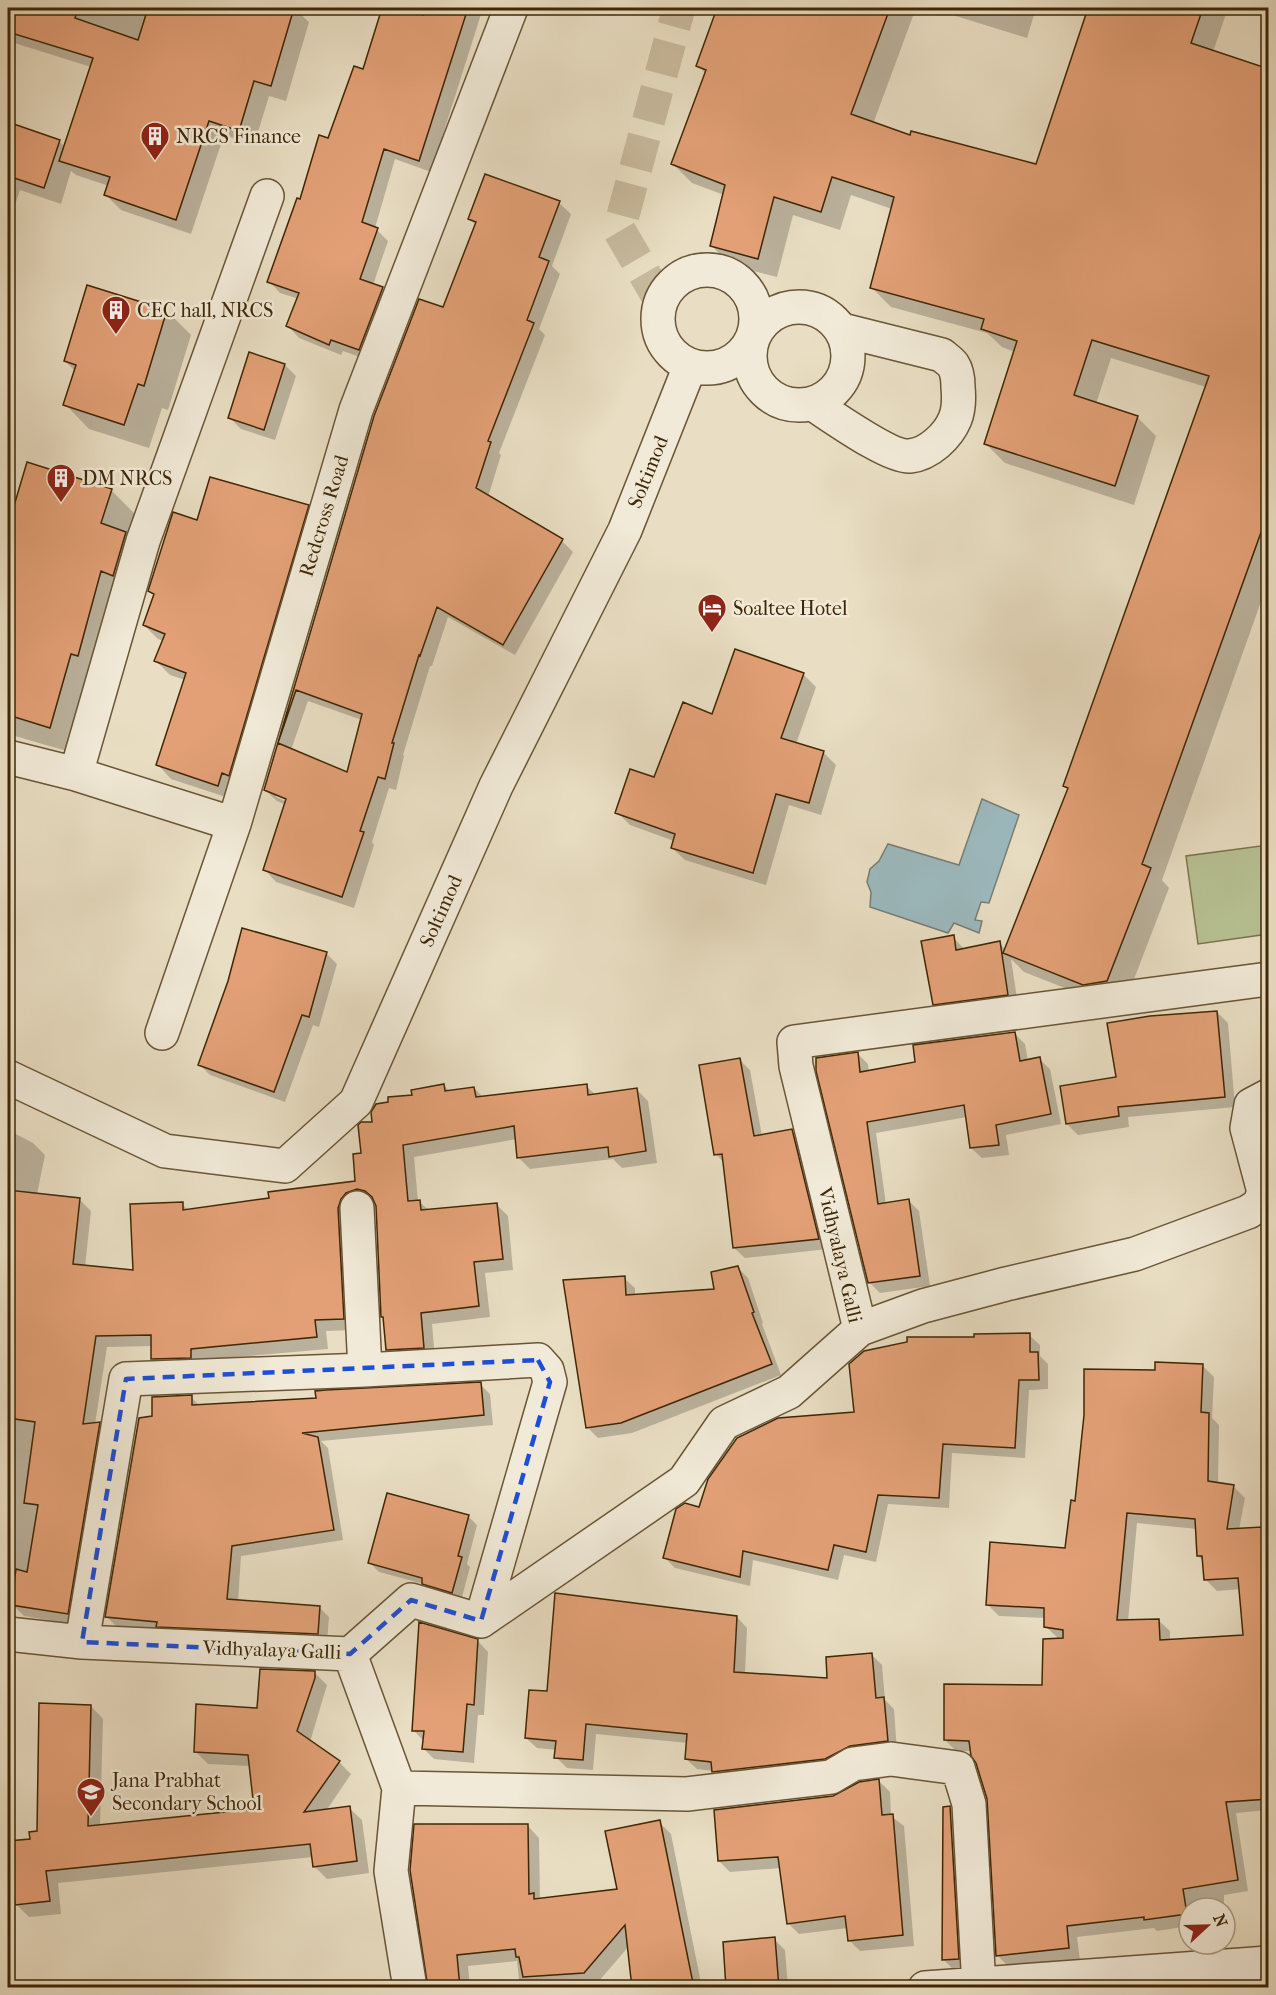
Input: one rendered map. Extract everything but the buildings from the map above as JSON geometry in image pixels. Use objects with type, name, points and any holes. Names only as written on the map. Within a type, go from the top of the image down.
[{"type":"street","name":"Redcross Road","points":[[162,1033],[234,824],[356,410],[511,8]]},
{"type":"street","points":[[76,774],[143,542],[267,196]]},
{"type":"street","points":[[754,336],[740,354],[721,366],[706,368],[690,366],[666,347],[659,333],[657,318],[661,302],[668,288],[679,277],[694,271],[709,269],[725,272],[738,280],[748,292],[754,306],[756,321],[754,336],[750,351],[752,367],[758,382],[768,394],[782,402],[798,405],[813,404],[826,398],[838,387],[845,374],[848,352],[842,330],[832,319],[819,311],[805,307],[789,307],[775,312],[754,336]]},
{"type":"street","points":[[813,404],[888,450],[909,456],[936,444],[946,434],[955,419],[959,403],[958,378],[953,365],[942,355],[842,330]]},
{"type":"street","name":"Soltimod","points":[[8,1077],[165,1151],[285,1166],[357,1102],[496,786],[626,530],[690,366]]},
{"type":"street","points":[[8,757],[76,774],[234,824]]},
{"type":"street","name":"Vidhyalaya Galli","points":[[8,1634],[82,1642],[350,1654],[411,1600],[481,1621],[684,1481],[724,1423],[789,1392],[860,1329],[796,1066],[794,1042],[1269,979]]},
{"type":"street","points":[[860,1329],[923,1306],[1135,1254],[1248,1212],[1259,1205],[1264,1192],[1247,1128],[1251,1105],[1269,1096]]},
{"type":"street","points":[[357,1208],[365,1370]]},
{"type":"street","points":[[82,1642],[126,1378],[365,1370],[538,1359],[547,1370],[550,1382],[481,1621]]},
{"type":"street","points":[[350,1654],[399,1788],[391,1872],[410,1988]]},
{"type":"street","points":[[399,1788],[687,1794],[831,1778],[853,1764],[891,1759],[958,1768],[969,1804],[979,1985]]},
{"type":"street","points":[[924,1988],[1269,1963]]},
{"type":"highlighted area","points":[[538,1360],[550,1382],[481,1621],[411,1600],[350,1654],[82,1642],[126,1379]]},
{"type":"green space","points":[[1268,845],[1268,934],[1198,944],[1186,856]]},
{"type":"water","points":[[982,799],[1019,815],[989,903],[981,902],[975,920],[982,921],[979,933],[954,923],[948,933],[870,907],[871,892],[867,882],[870,869],[879,861],[888,844],[959,865]]},
{"type":"tunnel","points":[[661,302],[619,230],[679,8]]},
{"type":"place","name":"NRCS Finance","points":[[155,162]]},
{"type":"place","name":"CEC hall, NRCS","points":[[116,336]]},
{"type":"place","name":"DM NRCS","points":[[61,504]]},
{"type":"place","name":"Soaltee Hotel","points":[[712,634]]},
{"type":"place","name":"Jana Prabhat Secondary School","points":[[91,1818]]}]
